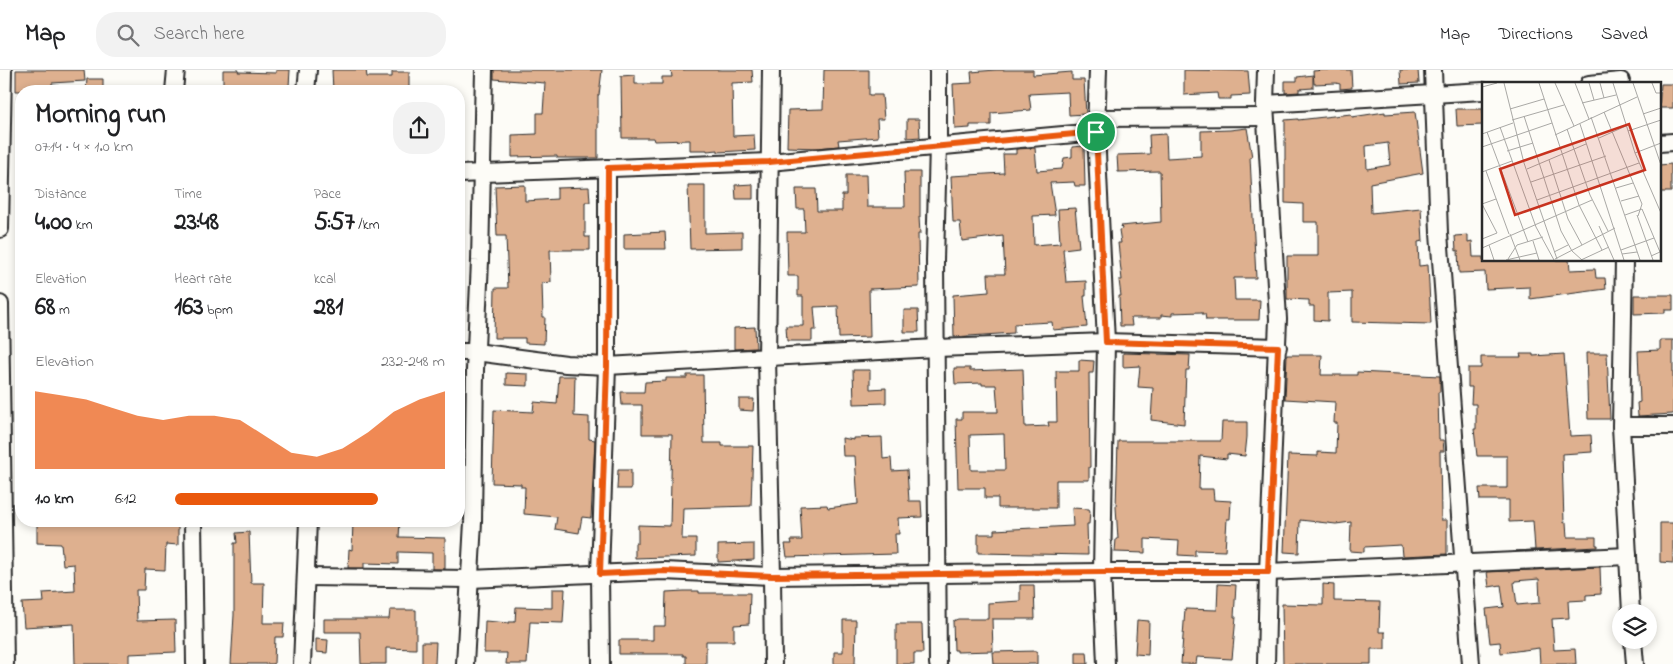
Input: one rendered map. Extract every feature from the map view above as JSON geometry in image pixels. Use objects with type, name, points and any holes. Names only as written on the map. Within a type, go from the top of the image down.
[{"type":"street","points":[[0,229],[3,70]]},
{"type":"street","points":[[175,85],[176,70]]},
{"type":"street","points":[[307,85],[308,70]]},
{"type":"street","points":[[465,664],[473,522],[484,70]]},
{"type":"street","points":[[771,70],[767,358],[773,664]]},
{"type":"street","points":[[938,70],[935,260],[938,664]]},
{"type":"street","points":[[1098,70],[1096,125],[1106,342],[1102,572],[1106,664]]},
{"type":"street","points":[[1266,70],[1265,111],[1278,319],[1266,664]]},
{"type":"street","points":[[1433,70],[1438,233],[1471,664]]},
{"type":"street","points":[[1600,82],[1621,78]]},
{"type":"street","points":[[465,174],[769,162],[938,145],[1096,125],[1482,91]]},
{"type":"street","points":[[1660,143],[1673,142]]},
{"type":"street","points":[[601,664],[600,574],[607,366],[608,168]]},
{"type":"street","points":[[1624,261],[1621,426],[1631,604]]},
{"type":"street","points":[[0,304],[5,664]]},
{"type":"street","points":[[465,352],[566,364],[607,366],[936,348],[1106,342],[1278,347]]},
{"type":"street","points":[[1621,426],[1673,426]]},
{"type":"street","points":[[193,527],[195,664]]},
{"type":"street","points":[[302,664],[308,527]]},
{"type":"street","points":[[306,577],[470,579],[664,571],[772,576],[937,573],[1268,572],[1463,565],[1628,556]]},
{"type":"street","points":[[1633,649],[1634,664]]},
{"type":"building","points":[[16,70],[84,70],[85,81],[52,83],[52,85],[16,85]]},
{"type":"building","points":[[223,70],[276,73],[276,70],[290,70],[289,85],[223,85]]},
{"type":"building","points":[[332,70],[366,70],[367,77],[392,77],[392,72],[409,72],[409,85],[333,85]]},
{"type":"building","points":[[494,70],[602,70],[598,95],[598,158],[557,158],[557,156],[512,157],[512,135],[537,134],[537,113],[543,113],[545,83],[494,79]]},
{"type":"building","points":[[671,70],[752,70],[753,82],[732,83],[733,136],[754,135],[755,150],[718,152],[718,150],[690,150],[690,140],[654,141],[653,138],[622,138],[621,76],[635,75],[635,84],[662,84],[662,77],[672,77]]},
{"type":"building","points":[[824,70],[869,70],[869,95],[882,95],[884,119],[877,119],[878,137],[838,140],[839,146],[817,148],[787,147],[788,110],[823,109]]},
{"type":"building","points":[[1033,70],[1033,75],[1072,72],[1072,80],[1084,80],[1086,114],[1069,115],[1068,92],[1029,94],[1031,110],[991,113],[991,125],[970,125],[970,128],[955,129],[953,84],[972,83],[971,72]]},
{"type":"building","points":[[1184,70],[1248,71],[1250,95],[1231,96],[1231,99],[1218,99],[1217,93],[1184,95]]},
{"type":"building","points":[[1351,70],[1352,88],[1340,89],[1340,84],[1336,83],[1314,84],[1313,71]]},
{"type":"building","points":[[1400,70],[1418,70],[1419,83],[1401,84]]},
{"type":"building","points":[[1313,75],[1313,88],[1285,93],[1285,81],[1297,81],[1297,77]]},
{"type":"building","points":[[87,79],[103,79],[103,85],[86,85]]},
{"type":"building","points":[[1661,84],[1673,84],[1673,108],[1660,108]]},
{"type":"building","points":[[1456,109],[1482,109],[1482,125],[1457,126]]},
{"type":"building","points":[[1385,112],[1385,114],[1415,112],[1423,173],[1370,183],[1371,213],[1421,208],[1423,241],[1418,242],[1419,266],[1428,265],[1431,324],[1352,322],[1352,292],[1328,293],[1328,321],[1314,320],[1314,306],[1309,306],[1309,300],[1287,299],[1287,256],[1318,256],[1318,222],[1303,222],[1303,204],[1285,203],[1285,120],[1351,114],[1352,117]],"holes":[[[1388,143],[1390,165],[1367,169],[1366,146]]]},
{"type":"building","points":[[907,119],[919,119],[920,137],[907,138]]},
{"type":"building","points":[[1247,128],[1252,157],[1250,157],[1256,278],[1234,278],[1235,300],[1260,300],[1259,320],[1206,320],[1205,314],[1202,314],[1202,312],[1172,313],[1172,316],[1161,315],[1161,318],[1131,318],[1132,326],[1120,326],[1119,296],[1121,296],[1119,280],[1122,280],[1118,243],[1121,243],[1119,230],[1122,229],[1121,226],[1161,222],[1160,171],[1118,172],[1117,155],[1150,154],[1149,135],[1166,134],[1167,158],[1201,156],[1201,131]]},
{"type":"building","points":[[1084,146],[1085,186],[1075,186],[1074,182],[1050,183],[1055,215],[1033,216],[1034,245],[1060,243],[1058,209],[1075,208],[1079,247],[1063,249],[1066,282],[1086,281],[1086,296],[1084,296],[1087,327],[1053,330],[1052,322],[1014,324],[1014,333],[954,337],[953,295],[989,292],[988,274],[1005,274],[1003,236],[962,241],[960,222],[953,222],[951,176],[1004,173],[1003,154],[1016,154],[1016,149],[1035,148],[1037,171],[1062,169],[1064,158],[1072,157],[1072,147]]},
{"type":"building","points":[[1671,164],[1671,192],[1660,192],[1660,165]]},
{"type":"building","points":[[904,172],[920,172],[919,287],[869,289],[870,337],[839,338],[838,306],[814,307],[816,330],[812,330],[812,341],[787,341],[786,326],[803,326],[803,296],[798,296],[798,276],[788,276],[787,232],[805,232],[804,209],[797,209],[796,189],[816,189],[817,211],[842,211],[842,195],[846,195],[846,175],[866,175],[867,207],[905,207]]},
{"type":"building","points":[[753,184],[753,199],[736,199],[735,185]]},
{"type":"building","points":[[525,185],[525,201],[557,199],[557,188],[589,187],[590,202],[585,202],[585,237],[590,237],[590,250],[550,250],[551,282],[542,283],[543,317],[545,317],[544,344],[525,343],[525,338],[494,338],[495,288],[508,288],[506,236],[497,236],[495,186]]},
{"type":"building","points":[[688,185],[705,185],[705,233],[742,232],[742,248],[690,249]]},
{"type":"building","points":[[665,232],[666,249],[624,249],[624,234]]},
{"type":"building","points":[[1468,235],[1468,242],[1472,241],[1473,257],[1482,257],[1482,261],[1569,261],[1570,270],[1595,269],[1596,278],[1605,278],[1606,289],[1530,299],[1530,287],[1486,289],[1485,272],[1459,273],[1455,236]]},
{"type":"building","points":[[1634,295],[1673,295],[1673,310],[1665,310],[1665,313],[1634,314]]},
{"type":"building","points":[[904,310],[918,310],[919,332],[904,332]]},
{"type":"building","points":[[755,327],[756,348],[734,349],[734,328]]},
{"type":"building","points":[[1660,340],[1673,340],[1673,414],[1638,416],[1637,403],[1640,402],[1638,351],[1660,350]]},
{"type":"building","points":[[1123,353],[1190,355],[1189,370],[1186,370],[1184,424],[1151,420],[1153,388],[1138,387],[1140,366],[1123,367]]},
{"type":"building","points":[[1586,353],[1607,353],[1610,419],[1588,419]]},
{"type":"building","points":[[1520,354],[1533,354],[1533,356],[1564,354],[1570,436],[1591,435],[1592,452],[1562,454],[1564,523],[1566,522],[1567,537],[1596,537],[1596,545],[1598,547],[1515,551],[1535,550],[1533,521],[1509,522],[1509,500],[1480,500],[1479,488],[1507,488],[1507,456],[1477,456],[1474,429],[1476,429],[1476,404],[1471,404],[1472,387],[1468,387],[1468,368],[1481,368],[1481,357],[1521,357]]},
{"type":"building","points":[[1287,355],[1322,355],[1321,375],[1357,375],[1357,372],[1440,376],[1440,392],[1438,392],[1439,440],[1443,440],[1444,451],[1440,451],[1441,520],[1447,520],[1447,554],[1402,556],[1401,545],[1364,547],[1364,552],[1350,551],[1351,522],[1336,524],[1300,520],[1299,553],[1284,552],[1288,455],[1318,456],[1318,452],[1336,453],[1337,423],[1334,423],[1335,402],[1285,399]]},
{"type":"building","points":[[1079,360],[1094,361],[1093,373],[1089,373],[1089,480],[1056,480],[1056,508],[998,508],[998,498],[985,498],[985,488],[958,488],[956,419],[962,419],[962,412],[998,412],[996,385],[982,385],[982,383],[955,384],[954,368],[970,368],[970,371],[1023,369],[1025,427],[1049,426],[1048,422],[1057,422],[1056,371],[1079,371]],"holes":[[[1004,434],[1005,470],[971,470],[970,435]]]},
{"type":"building","points":[[853,370],[870,370],[870,389],[886,388],[886,403],[854,404]]},
{"type":"building","points":[[506,373],[528,374],[528,386],[506,385]]},
{"type":"building","points":[[687,375],[703,375],[704,443],[722,443],[722,446],[753,446],[751,506],[683,508],[682,539],[696,539],[696,556],[635,558],[635,543],[638,543],[638,525],[670,526],[672,434],[642,434],[642,405],[622,405],[621,392],[644,392],[645,382],[666,381],[666,378],[687,378]]},
{"type":"building","points":[[559,376],[575,376],[574,416],[589,417],[589,439],[595,440],[591,518],[582,517],[579,533],[555,529],[557,517],[524,514],[525,487],[521,487],[521,484],[492,483],[494,410],[533,412],[534,402],[557,404]]},
{"type":"building","points":[[739,399],[754,399],[753,411],[739,410]]},
{"type":"building","points":[[1222,422],[1247,422],[1245,456],[1227,454],[1227,459],[1200,456],[1199,489],[1213,489],[1214,500],[1231,501],[1230,519],[1227,519],[1225,551],[1195,550],[1195,556],[1178,555],[1179,541],[1145,539],[1145,553],[1115,552],[1116,539],[1118,539],[1116,507],[1118,441],[1221,441]]},
{"type":"building","points":[[882,437],[883,459],[891,458],[892,471],[907,470],[909,501],[921,501],[922,517],[898,518],[899,534],[895,534],[896,554],[787,557],[785,544],[792,544],[791,540],[802,540],[800,506],[827,505],[828,508],[858,504],[855,456],[843,456],[842,438],[854,440],[854,438]]},
{"type":"building","points":[[618,470],[631,470],[631,489],[617,489]]},
{"type":"building","points":[[1072,508],[1089,509],[1090,511],[1089,524],[1087,524],[1088,555],[978,553],[978,534],[994,534],[994,530],[1073,526]]},
{"type":"building","points":[[1660,523],[1673,523],[1673,563],[1660,562]]},
{"type":"building","points":[[37,527],[178,527],[178,545],[166,544],[165,570],[145,569],[144,590],[136,590],[137,621],[175,620],[176,652],[129,654],[129,664],[75,664],[74,624],[24,627],[22,603],[44,602],[43,593],[75,591],[74,564],[63,565],[61,544],[37,543]]},
{"type":"building","points":[[353,527],[400,527],[399,537],[445,538],[445,569],[432,569],[432,553],[398,552],[398,564],[364,563],[364,568],[348,568],[349,549],[352,550]]},
{"type":"building","points":[[249,532],[251,583],[264,583],[263,623],[284,623],[283,637],[275,637],[274,664],[231,664],[234,615],[234,543],[237,543],[236,533]]},
{"type":"building","points":[[754,544],[754,560],[718,562],[718,545]]},
{"type":"building","points":[[1600,567],[1601,594],[1586,595],[1586,600],[1568,601],[1569,618],[1552,619],[1554,650],[1575,649],[1576,664],[1540,664],[1539,648],[1501,653],[1500,642],[1490,643],[1486,609],[1504,607],[1501,585],[1489,587],[1487,572]],"holes":[[[1539,579],[1540,603],[1517,605],[1515,581]]]},
{"type":"building","points":[[1218,584],[1236,585],[1234,617],[1236,617],[1232,659],[1197,657],[1196,664],[1181,664],[1185,609],[1217,610]]},
{"type":"building","points":[[1323,584],[1334,585],[1334,601],[1380,602],[1379,632],[1385,632],[1385,649],[1371,649],[1371,664],[1283,664],[1282,604],[1323,605]]},
{"type":"building","points":[[1020,585],[1034,585],[1035,619],[992,619],[993,651],[957,652],[957,650],[954,650],[953,621],[958,619],[988,619],[988,603],[1020,601]]},
{"type":"building","points":[[552,589],[565,589],[563,623],[530,622],[527,664],[506,664],[507,653],[484,653],[485,621],[515,622],[516,607],[552,608]]},
{"type":"building","points":[[699,591],[699,593],[750,593],[749,624],[734,625],[734,641],[706,641],[706,664],[686,664],[686,656],[683,656],[683,654],[619,654],[619,640],[653,640],[653,626],[665,626],[666,592]]},
{"type":"building","points":[[390,610],[416,610],[416,649],[386,648],[386,664],[361,664],[360,632],[324,632],[324,619],[389,619]]},
{"type":"building","points":[[843,620],[856,620],[855,664],[834,664],[834,652],[843,652]]},
{"type":"building","points":[[1137,620],[1149,621],[1148,655],[1135,654]]},
{"type":"building","points":[[896,624],[922,624],[923,653],[914,653],[914,664],[896,664]]},
{"type":"building","points":[[316,639],[328,640],[327,653],[316,652]]},
{"type":"building","points":[[422,642],[436,642],[435,664],[422,664]]},
{"type":"building","points":[[1037,651],[1037,664],[994,664],[993,652]]},
{"type":"building","points":[[1076,652],[1087,652],[1088,664],[1076,664]]},
{"type":"route","points":[[1096,132],[1106,342],[1278,347],[1268,572],[937,573],[772,576],[664,571],[600,574],[607,366],[608,168],[769,162],[980,141],[1096,132]]}]
